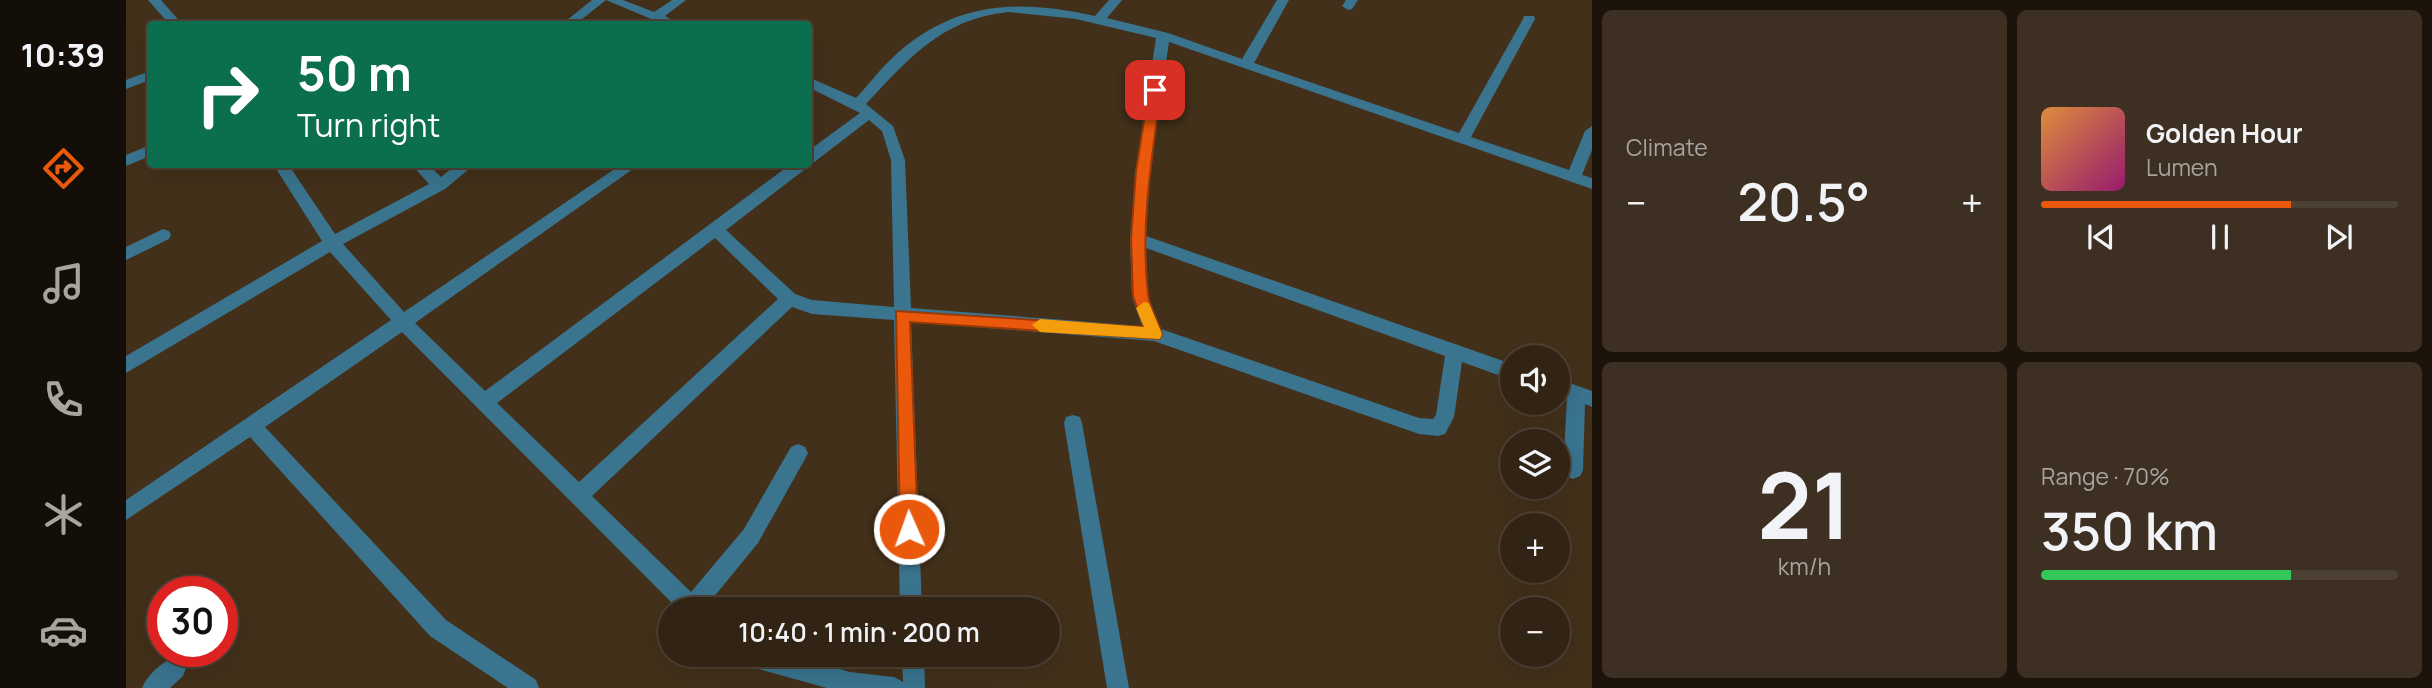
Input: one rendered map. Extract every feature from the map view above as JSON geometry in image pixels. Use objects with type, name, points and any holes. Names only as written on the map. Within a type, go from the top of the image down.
[{"type":"street","points":[[154,0],[173,21]]},
{"type":"street","points":[[572,21],[600,0]]},
{"type":"street","points":[[612,0],[664,21]]},
{"type":"street","points":[[656,18],[680,0]]},
{"type":"street","points":[[1099,19],[1116,0]]},
{"type":"street","points":[[1246,64],[1278,1]]},
{"type":"street","points":[[812,155],[863,109],[911,48],[952,22],[992,9],[1043,11],[1099,19],[1163,36],[1592,184]]},
{"type":"street","points":[[1463,139],[1529,19]]},
{"type":"street","points":[[1154,334],[1140,296],[1139,239],[1143,171],[1163,36]]},
{"type":"street","points":[[126,85],[147,76]]},
{"type":"street","points":[[812,83],[863,109],[888,129],[898,160],[911,597]]},
{"type":"street","points":[[1574,177],[1592,131]]},
{"type":"street","points":[[126,161],[147,151]]},
{"type":"street","points":[[283,168],[332,243],[404,323],[683,597]]},
{"type":"street","points":[[422,168],[440,185]]},
{"type":"street","points":[[126,365],[332,243],[440,185],[463,168]]},
{"type":"street","points":[[126,511],[627,168]]},
{"type":"street","points":[[485,402],[797,168]]},
{"type":"street","points":[[716,230],[789,299],[812,307],[1154,334],[1419,426],[1438,428],[1445,417],[1454,353]]},
{"type":"street","points":[[126,254],[163,235]]},
{"type":"street","points":[[1139,239],[1500,368]]},
{"type":"street","points":[[579,495],[789,299]]},
{"type":"street","points":[[1573,470],[1575,393]]},
{"type":"street","points":[[1073,423],[1118,688]]},
{"type":"street","points":[[253,426],[438,628],[501,681],[528,688]]},
{"type":"street","points":[[701,597],[751,536],[798,453]]},
{"type":"street","points":[[792,667],[850,683],[894,688]]},
{"type":"street","points":[[913,667],[914,688]]},
{"type":"street","points":[[153,688],[175,668]]},
{"type":"slow traffic","points":[[1040,325],[1154,334],[1144,308]]},
{"type":"route","points":[[909,529],[902,315],[1154,334],[1140,296],[1139,239],[1143,171],[1155,90]]}]
